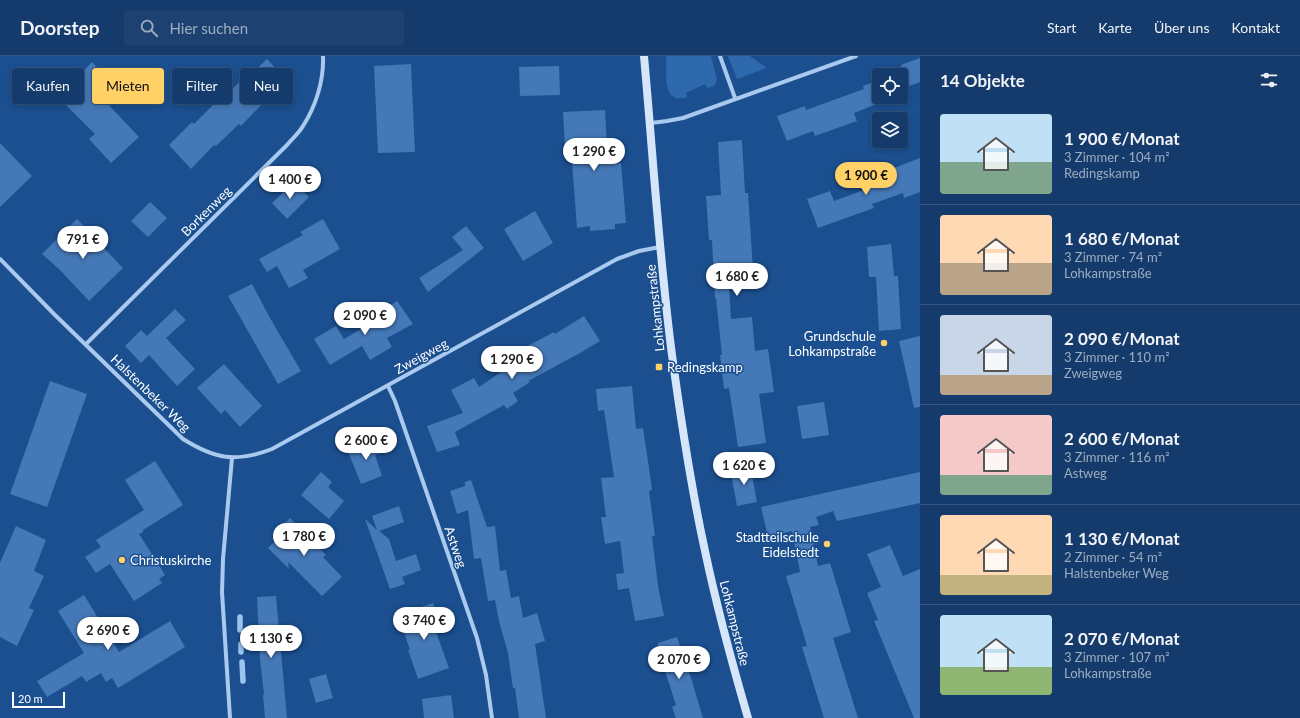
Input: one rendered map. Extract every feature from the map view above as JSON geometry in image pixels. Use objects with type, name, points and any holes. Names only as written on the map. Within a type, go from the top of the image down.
[{"type":"street","name":"Borkenweg","points":[[86,344],[287,145],[303,127],[314,105],[321,83],[324,63],[323,56]]},
{"type":"street","name":"Lohkampstraße","points":[[644,56],[651,123],[660,247],[672,355],[688,462],[711,579],[748,718]]},
{"type":"street","points":[[720,56],[735,98]]},
{"type":"street","points":[[651,123],[683,118],[735,98],[856,56]]},
{"type":"street","name":"Zweigweg","points":[[232,458],[247,457],[272,449],[617,259],[639,251],[660,247]]},
{"type":"street","name":"Halstenbeker Weg","points":[[0,259],[183,439],[199,449],[216,456],[232,458]]},
{"type":"street","name":"Astweg","points":[[388,386],[395,401],[477,638],[486,675],[492,718]]},
{"type":"street","points":[[230,718],[222,592],[223,559],[232,458]]},
{"type":"shaded area","points":[[666,56],[711,56],[717,80],[714,86],[707,88],[705,84],[686,93],[687,97],[679,98],[673,96],[669,92],[667,86]]},
{"type":"shaded area","points":[[728,56],[750,56],[767,68],[737,79]]},
{"type":"building","points":[[920,58],[920,82],[908,86],[908,68],[902,68],[901,65]]},
{"type":"building","points":[[267,59],[275,68],[258,68]]},
{"type":"building","points":[[92,62],[98,68],[92,68],[92,104],[108,104],[139,137],[111,163],[89,139],[95,134],[65,104],[84,104],[84,70]]},
{"type":"building","points":[[411,64],[415,152],[378,153],[374,66]]},
{"type":"building","points":[[559,66],[560,95],[520,96],[519,67]]},
{"type":"building","points":[[240,81],[240,104],[262,104],[241,126],[239,124],[216,146],[214,145],[191,169],[169,145],[192,122],[194,124],[214,104],[232,104],[232,89]]},
{"type":"building","points":[[872,83],[872,104],[876,104],[854,113],[857,121],[815,136],[813,131],[787,141],[777,116],[805,106],[806,110],[864,89],[863,86]]},
{"type":"building","points":[[605,110],[608,164],[621,163],[626,223],[615,224],[615,229],[590,231],[590,226],[577,228],[571,148],[565,148],[563,112]]},
{"type":"building","points":[[742,140],[745,193],[748,193],[754,285],[729,286],[731,319],[752,317],[755,351],[768,349],[774,392],[759,394],[766,443],[738,447],[729,388],[724,389],[720,355],[722,355],[715,298],[712,240],[709,240],[706,196],[721,195],[718,142]]},
{"type":"building","points":[[0,143],[32,176],[0,207]]},
{"type":"building","points":[[920,158],[920,192],[904,198],[903,193],[872,204],[874,208],[818,228],[807,199],[830,191],[834,201],[897,178],[894,168]]},
{"type":"building","points":[[294,182],[309,197],[287,219],[272,203]]},
{"type":"building","points":[[150,202],[167,218],[148,237],[131,221]]},
{"type":"building","points":[[535,211],[553,243],[523,261],[504,229]]},
{"type":"building","points":[[77,219],[123,268],[89,301],[60,270],[42,254]]},
{"type":"building","points":[[323,219],[340,249],[303,270],[308,278],[289,288],[277,266],[267,272],[259,259],[303,235],[300,232]]},
{"type":"building","points":[[466,226],[484,248],[428,292],[419,278],[463,250],[452,237]]},
{"type":"building","points":[[891,244],[894,276],[898,276],[901,329],[879,331],[876,277],[869,277],[867,247]]},
{"type":"building","points":[[252,284],[301,371],[278,384],[228,296]]},
{"type":"building","points":[[397,301],[413,324],[387,338],[392,347],[370,360],[362,346],[330,365],[314,339],[336,326],[344,339],[389,313],[386,308]]},
{"type":"building","points":[[175,309],[186,320],[166,338],[195,369],[177,386],[149,355],[141,363],[125,346],[141,330],[147,336]]},
{"type":"building","points":[[584,316],[600,341],[528,381],[530,382],[513,393],[518,401],[507,409],[504,405],[455,432],[460,445],[437,452],[427,426],[463,413],[451,390],[474,378],[479,387],[522,358],[518,351],[554,332],[555,334]]},
{"type":"building","points":[[920,336],[920,407],[914,408],[899,341]]},
{"type":"building","points":[[224,364],[262,406],[240,427],[225,410],[221,414],[197,388]]},
{"type":"building","points":[[50,381],[87,394],[47,507],[10,494]]},
{"type":"building","points":[[632,386],[636,429],[643,428],[649,468],[652,490],[649,491],[655,536],[652,536],[658,586],[664,616],[635,621],[629,588],[618,590],[616,574],[624,573],[620,541],[605,544],[601,517],[606,517],[601,478],[614,477],[604,410],[598,411],[596,389]]},
{"type":"building","points":[[824,402],[829,435],[802,439],[797,406]]},
{"type":"building","points":[[375,438],[381,453],[375,455],[382,476],[361,484],[347,449]]},
{"type":"building","name":"Christuskirche","points":[[155,461],[183,505],[139,534],[165,575],[159,579],[162,583],[134,601],[110,564],[96,573],[85,557],[101,547],[96,540],[144,510],[125,480]]},
{"type":"building","points":[[750,465],[757,502],[737,506],[730,469]]},
{"type":"building","points":[[321,472],[332,482],[328,487],[344,501],[329,519],[301,495]]},
{"type":"building","points":[[920,472],[920,503],[837,521],[833,511],[816,517],[819,525],[810,527],[818,566],[830,563],[851,632],[833,638],[858,718],[824,718],[802,647],[807,646],[786,576],[800,572],[792,531],[768,537],[761,507]]},
{"type":"building","points":[[471,480],[487,527],[495,526],[500,571],[506,570],[511,598],[519,596],[523,618],[537,613],[545,641],[535,644],[546,718],[519,718],[508,653],[495,600],[488,601],[481,558],[474,559],[468,510],[457,514],[450,491],[465,486],[465,482]]},
{"type":"building","points":[[399,506],[404,522],[379,531],[389,539],[396,561],[416,554],[421,570],[402,577],[405,584],[390,589],[365,519],[377,530],[372,516]]},
{"type":"building","points":[[290,518],[326,555],[323,557],[342,577],[322,596],[288,562],[289,569],[268,548],[279,537],[276,533]]},
{"type":"building","points":[[16,526],[46,540],[34,571],[44,576],[29,608],[34,610],[17,646],[0,637],[0,563]]},
{"type":"building","points":[[890,545],[903,576],[920,569],[920,718],[914,718],[874,621],[878,620],[867,593],[881,587],[867,554]]},
{"type":"building","points":[[84,595],[119,652],[170,621],[185,647],[118,688],[112,678],[106,682],[101,673],[86,682],[82,676],[47,697],[37,681],[84,653],[58,611]]},
{"type":"building","points":[[276,596],[287,718],[265,718],[257,597]]},
{"type":"building","points":[[433,603],[438,618],[432,621],[449,668],[418,679],[398,615]]},
{"type":"building","points":[[677,637],[703,718],[676,718],[672,707],[676,705],[658,649],[658,643]]},
{"type":"building","points":[[326,674],[333,698],[316,703],[309,679]]},
{"type":"building","points":[[451,695],[454,718],[424,718],[422,699]]},
{"type":"waterway","points":[[240,617],[240,630]]},
{"type":"waterway","points":[[241,644],[241,652]]},
{"type":"waterway","points":[[242,662],[243,681]]},
{"type":"place","name":"Grundschule Lohkampstraße","points":[[884,343]]},
{"type":"place","name":"Redingskamp","points":[[659,367]]},
{"type":"place","name":"Stadtteilschule Eidelstedt","points":[[827,544]]},
{"type":"place","name":"Christuskirche","points":[[122,560]]}]
